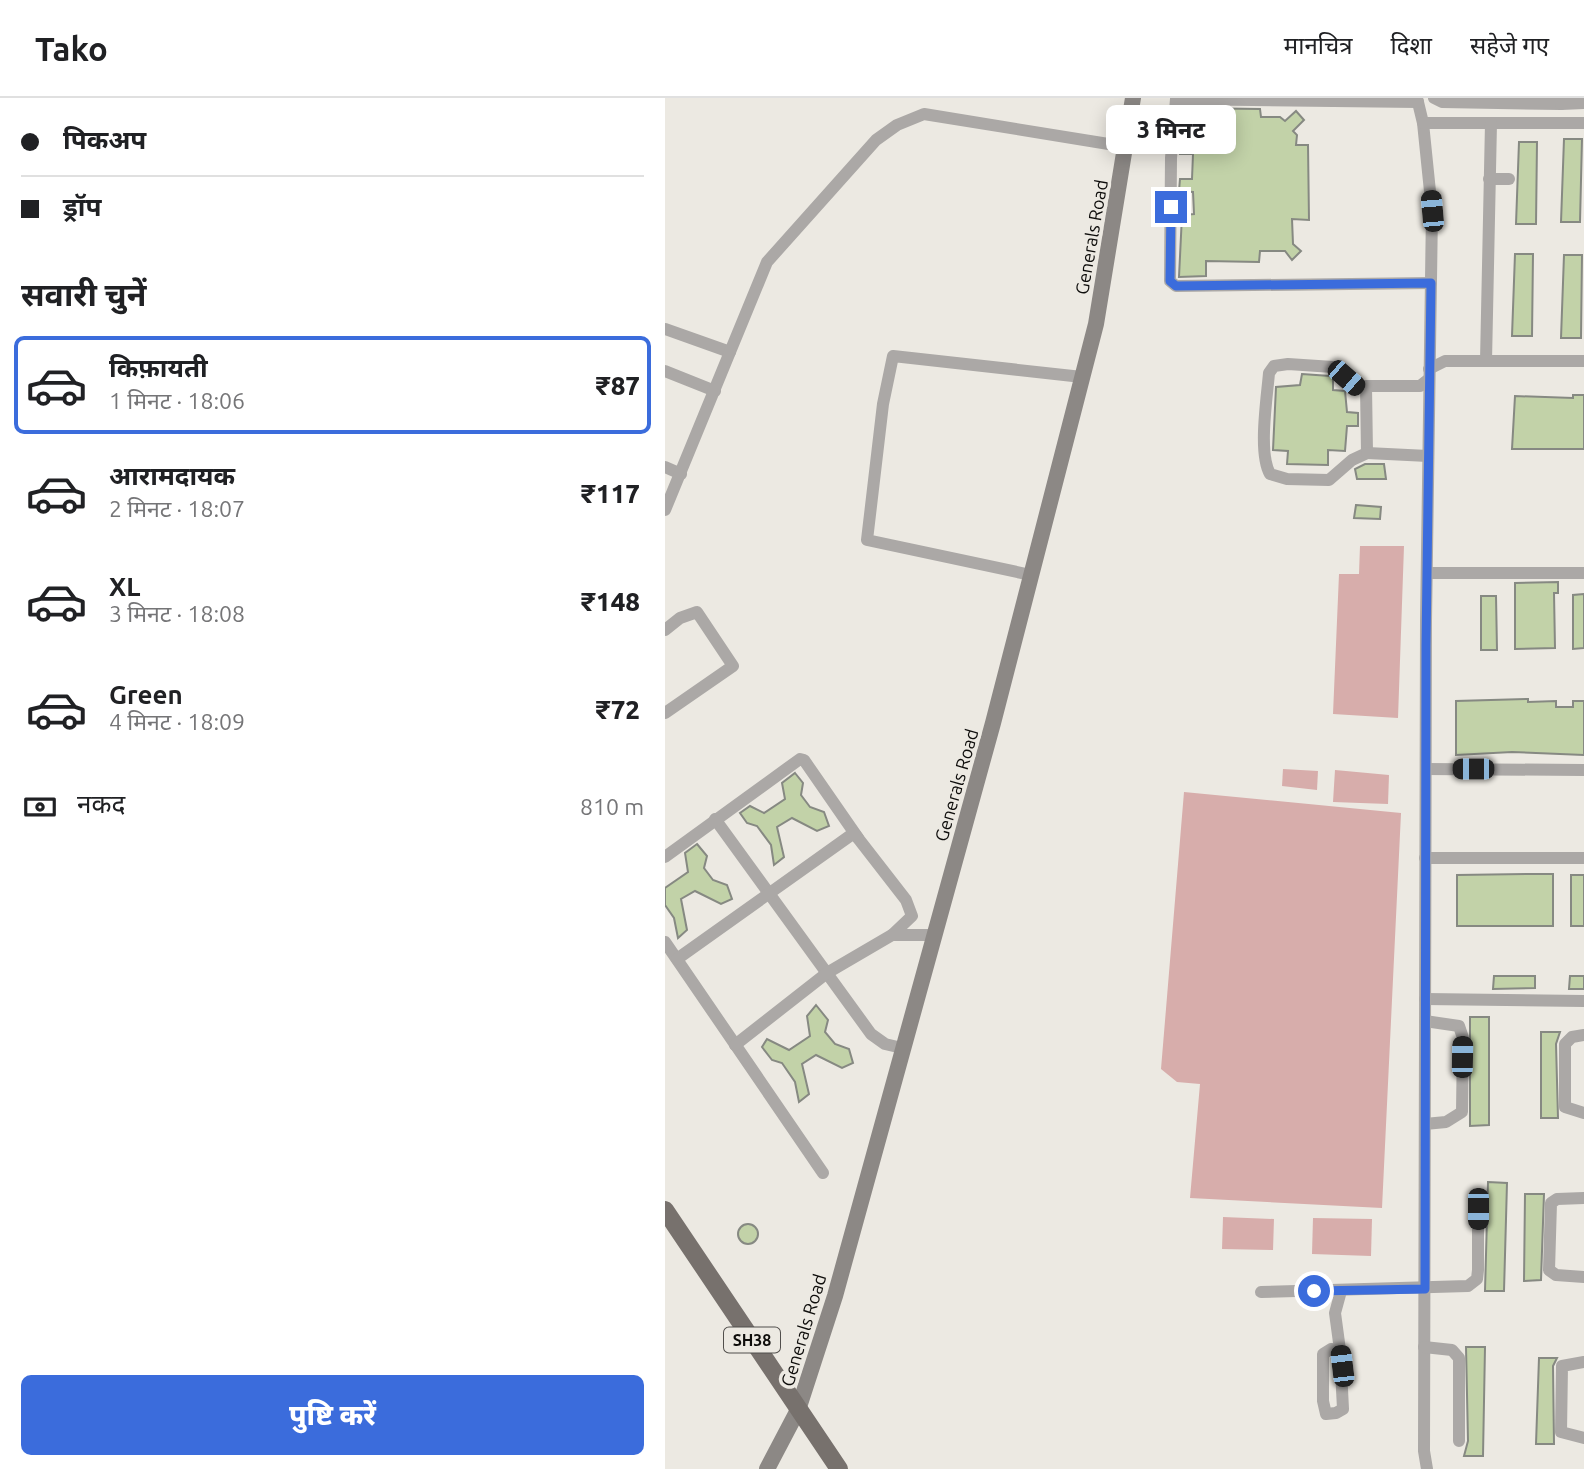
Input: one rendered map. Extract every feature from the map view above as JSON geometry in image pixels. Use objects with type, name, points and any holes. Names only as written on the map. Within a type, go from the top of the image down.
[{"type":"main road","name":"SH38","points":[[665,1210],[700,1258],[839,1469]]},
{"type":"street","name":"Generals Road","points":[[767,1469],[798,1410],[835,1296],[1031,575],[1095,324],[1127,147],[1133,98]]},
{"type":"street","points":[[1434,98],[1442,102],[1584,103]]},
{"type":"street","points":[[1427,1469],[1424,1347],[1425,858],[1432,211],[1423,123],[1417,100],[1176,99],[1171,158],[1170,281],[1176,286],[1431,283]]},
{"type":"street","points":[[665,510],[767,262],[807,213],[876,140],[897,125],[924,114],[1127,147]]},
{"type":"street","points":[[1423,123],[1584,123]]},
{"type":"street","points":[[1486,362],[1491,123]]},
{"type":"street","points":[[1489,179],[1509,179]]},
{"type":"street","points":[[665,329],[730,352]]},
{"type":"street","points":[[1031,575],[867,540],[883,404],[893,356],[1082,377]]},
{"type":"street","points":[[1428,456],[1367,453],[1352,460],[1329,480],[1287,479],[1270,474],[1266,468],[1269,373],[1274,366],[1288,364],[1333,367],[1358,388],[1420,386],[1429,374],[1445,362],[1584,361]]},
{"type":"street","points":[[665,371],[715,391]]},
{"type":"street","points":[[1366,386],[1367,453]]},
{"type":"street","points":[[665,467],[681,474]]},
{"type":"street","points":[[1427,573],[1584,573]]},
{"type":"street","points":[[665,630],[680,618],[697,612],[733,666],[667,707]]},
{"type":"street","points":[[665,857],[800,759],[804,760],[858,839],[905,901],[912,916],[892,935],[827,973],[735,1045]]},
{"type":"street","points":[[1426,769],[1584,770]]},
{"type":"street","points":[[715,819],[871,1034],[885,1044],[902,1048]]},
{"type":"street","points":[[677,959],[854,833],[858,839]]},
{"type":"street","points":[[1425,858],[1584,858]]},
{"type":"street","points":[[892,935],[934,935]]},
{"type":"street","points":[[665,942],[823,1172]]},
{"type":"street","points":[[1425,999],[1584,1001]]},
{"type":"street","points":[[1425,1021],[1459,1026],[1463,1038],[1462,1112],[1446,1122],[1425,1124]]},
{"type":"street","points":[[1584,1035],[1572,1037],[1565,1044],[1565,1107],[1584,1113]]},
{"type":"street","points":[[1584,1198],[1570,1197],[1551,1203],[1549,1270],[1556,1275],[1584,1277]]},
{"type":"street","points":[[1261,1292],[1468,1286],[1477,1279],[1478,1209]]},
{"type":"street","points":[[1340,1350],[1331,1349],[1323,1354],[1326,1413],[1336,1413],[1343,1409],[1340,1350],[1335,1313],[1341,1291]]},
{"type":"street","points":[[1424,1347],[1452,1350],[1459,1357],[1459,1441]]},
{"type":"street","points":[[1584,1362],[1562,1366],[1561,1433],[1584,1438]]},
{"type":"shaded area","points":[[1360,546],[1404,546],[1398,718],[1333,714],[1339,574],[1359,574]]},
{"type":"shaded area","points":[[1283,769],[1318,771],[1317,790],[1282,786]]},
{"type":"shaded area","points":[[1335,770],[1389,775],[1388,804],[1333,802]]},
{"type":"shaded area","points":[[1184,792],[1401,813],[1382,1208],[1190,1198],[1200,1084],[1177,1082],[1161,1069]]},
{"type":"shaded area","points":[[1223,1217],[1274,1219],[1273,1250],[1222,1249]]},
{"type":"shaded area","points":[[1313,1218],[1372,1219],[1371,1256],[1312,1254]]},
{"type":"building","points":[[1184,108],[1260,109],[1261,117],[1280,117],[1285,121],[1296,111],[1304,120],[1293,131],[1297,135],[1296,145],[1308,145],[1309,220],[1292,219],[1293,244],[1301,251],[1292,260],[1285,251],[1260,251],[1259,262],[1206,261],[1206,276],[1179,277],[1182,215],[1194,214],[1193,192],[1179,191],[1180,179],[1192,179],[1193,154],[1180,154]]},
{"type":"building","points":[[1564,139],[1582,139],[1580,222],[1561,222]]},
{"type":"building","points":[[1519,142],[1537,142],[1536,224],[1516,224]]},
{"type":"building","points":[[1515,254],[1533,254],[1532,336],[1512,336]]},
{"type":"building","points":[[1564,255],[1582,255],[1581,338],[1561,338]]},
{"type":"building","points":[[1302,374],[1333,378],[1333,390],[1345,391],[1347,412],[1358,413],[1358,426],[1347,426],[1345,451],[1328,450],[1328,465],[1287,464],[1288,451],[1273,450],[1276,387],[1300,385]]},
{"type":"building","points":[[1573,395],[1584,395],[1584,449],[1512,449],[1515,396],[1573,398]]},
{"type":"building","points":[[1365,464],[1384,464],[1386,479],[1357,479],[1355,469]]},
{"type":"building","points":[[1356,505],[1381,507],[1380,519],[1354,518]]},
{"type":"building","points":[[1558,582],[1558,593],[1554,593],[1555,648],[1515,649],[1515,583]]},
{"type":"building","points":[[1584,594],[1584,648],[1573,649],[1573,595]]},
{"type":"building","points":[[1481,596],[1496,596],[1497,650],[1481,650]]},
{"type":"building","points":[[1528,699],[1528,702],[1556,701],[1556,707],[1573,707],[1573,701],[1584,701],[1584,755],[1512,752],[1456,755],[1456,701]]},
{"type":"building","points":[[795,773],[803,783],[801,795],[810,807],[824,812],[829,826],[817,831],[792,818],[777,827],[784,857],[774,865],[771,845],[757,826],[747,823],[740,813],[750,806],[764,813],[785,799],[782,783]]},
{"type":"building","points":[[697,844],[707,856],[704,868],[713,880],[727,885],[732,899],[721,904],[695,891],[681,899],[687,930],[678,938],[674,918],[665,905],[665,888],[688,872],[685,853]]},
{"type":"building","points":[[1553,874],[1553,926],[1457,926],[1457,875]]},
{"type":"building","points":[[1571,875],[1584,875],[1584,926],[1571,926]]},
{"type":"building","points":[[1494,976],[1535,976],[1535,988],[1493,989]]},
{"type":"building","points":[[1570,976],[1584,976],[1584,989],[1569,989]]},
{"type":"building","points":[[816,1005],[828,1020],[825,1032],[835,1044],[849,1049],[853,1063],[842,1068],[816,1055],[802,1064],[809,1094],[799,1102],[795,1082],[782,1063],[772,1060],[762,1047],[767,1039],[789,1050],[810,1036],[807,1016]]},
{"type":"building","points":[[1470,1017],[1489,1017],[1489,1125],[1470,1126]]},
{"type":"building","points":[[1541,1032],[1560,1032],[1556,1044],[1558,1118],[1541,1118]]},
{"type":"building","points":[[1488,1182],[1507,1183],[1504,1291],[1485,1291]]},
{"type":"building","points":[[1525,1194],[1544,1194],[1541,1280],[1524,1281]]},
{"type":"building","points":[[744,1224],[752,1224],[758,1234],[752,1244],[744,1244],[738,1238],[738,1230]]},
{"type":"building","points":[[1466,1347],[1485,1347],[1483,1456],[1464,1456],[1468,1441]]},
{"type":"building","points":[[1539,1358],[1557,1358],[1553,1366],[1554,1444],[1536,1444]]},
{"type":"route","points":[[1171,207],[1170,281],[1176,286],[1431,283],[1426,646],[1425,1289],[1314,1291]]}]
